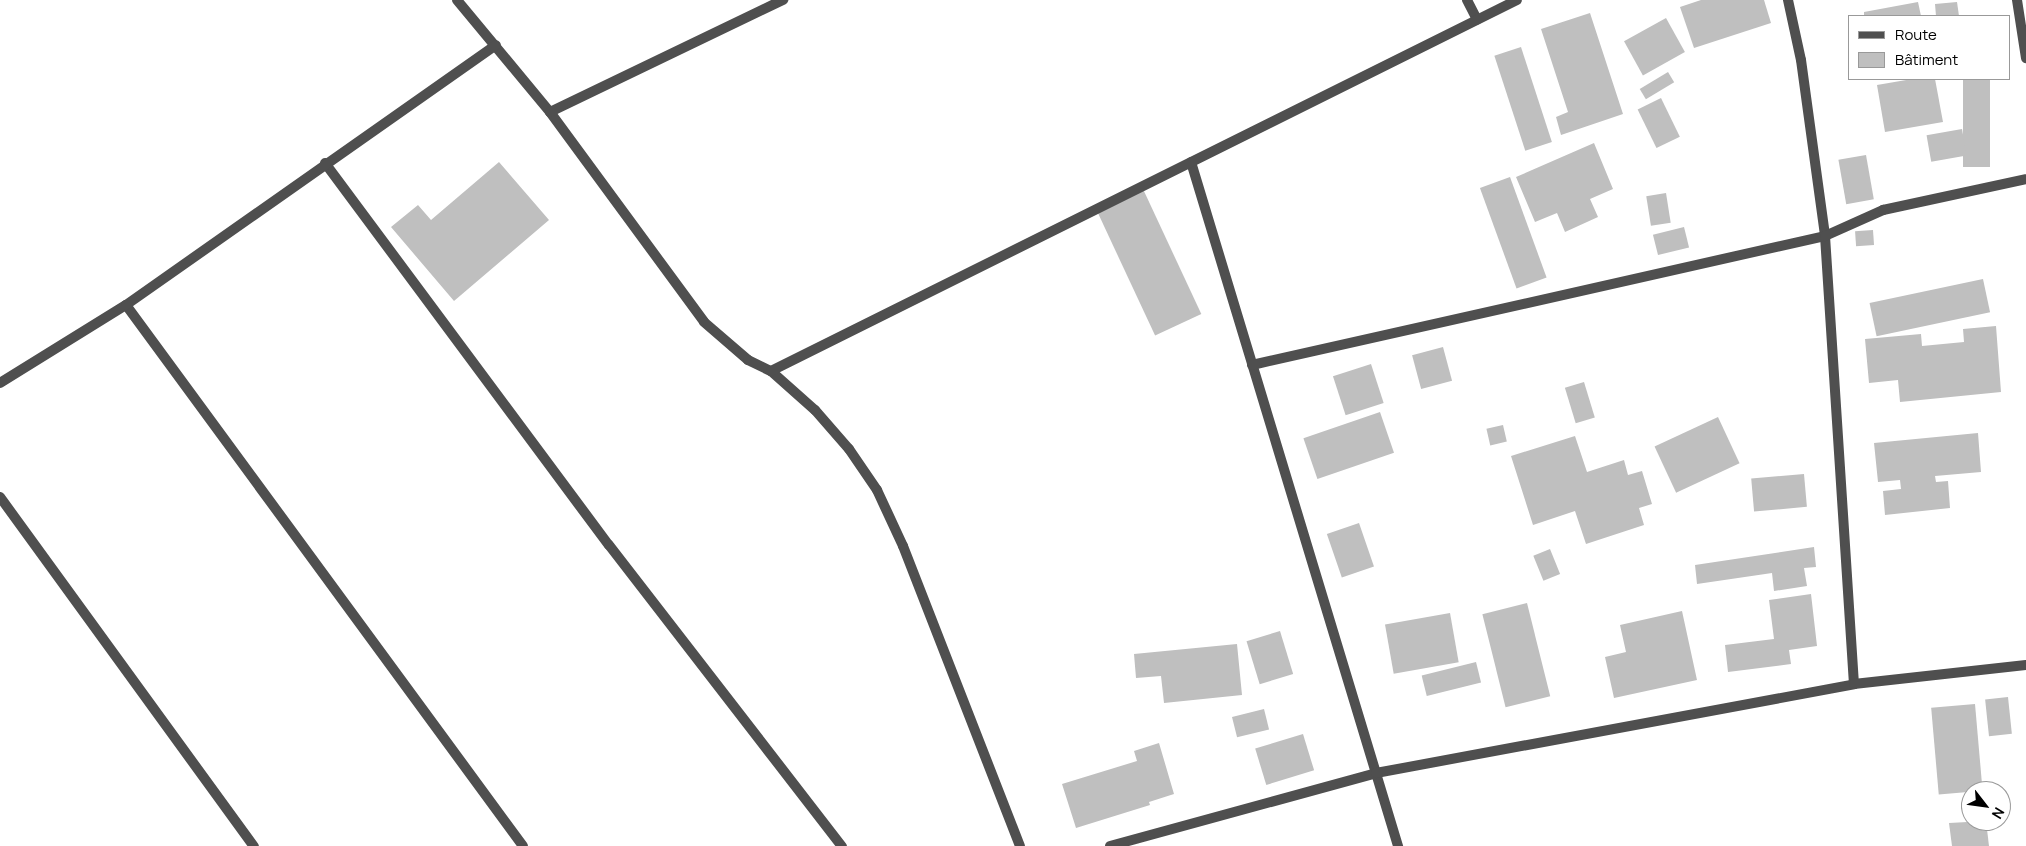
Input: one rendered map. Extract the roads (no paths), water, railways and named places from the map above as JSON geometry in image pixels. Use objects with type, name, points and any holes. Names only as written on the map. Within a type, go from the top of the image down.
[{"type":"street","points":[[456,0],[496,45],[550,112],[704,322],[748,360],[771,371],[832,430],[876,490],[903,546],[1020,846]]},
{"type":"street","points":[[550,112],[783,0]]},
{"type":"street","points":[[1467,0],[1478,20]]},
{"type":"street","points":[[771,371],[1517,0]]},
{"type":"street","points":[[1788,0],[1800,60],[1825,236],[1854,684]]},
{"type":"street","points":[[2017,0],[2026,58]]},
{"type":"street","points":[[0,383],[126,305],[325,163],[496,45]]},
{"type":"street","points":[[1191,162],[1398,846]]},
{"type":"street","points":[[325,163],[609,545],[842,846]]},
{"type":"street","points":[[1252,364],[1825,236],[1883,210],[2026,179]]},
{"type":"street","points":[[126,305],[523,846]]},
{"type":"street","points":[[0,496],[254,846]]},
{"type":"street","points":[[1110,846],[1376,773],[1854,684],[2026,665]]}]
